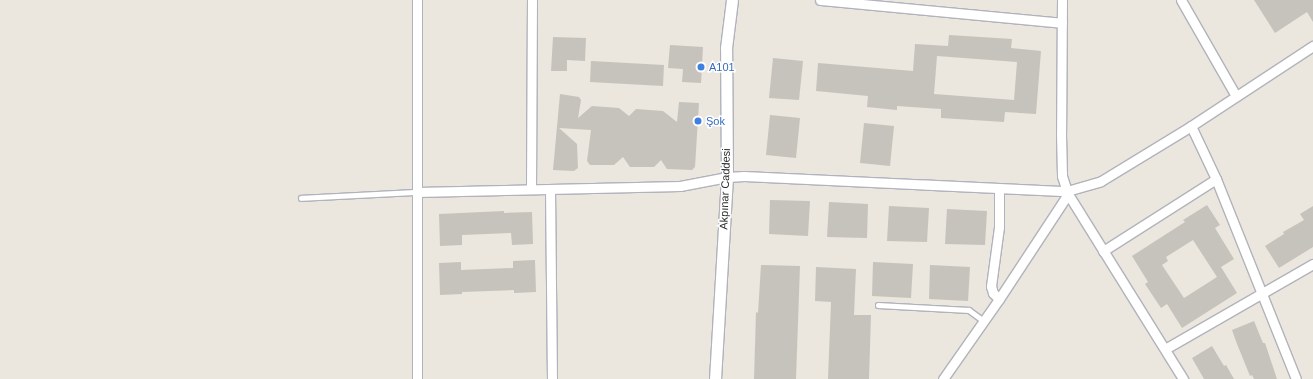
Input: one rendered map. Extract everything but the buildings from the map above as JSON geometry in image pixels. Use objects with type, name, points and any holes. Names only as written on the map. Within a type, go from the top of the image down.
[{"type":"street","points":[[417,0],[417,379]]},
{"type":"street","points":[[531,189],[532,0]]},
{"type":"street","name":"Akpınar Caddesi","points":[[715,379],[727,177],[726,48],[732,0]]},
{"type":"street","points":[[820,0],[1062,23]]},
{"type":"street","points":[[1062,0],[1062,176],[1067,193],[1183,379]]},
{"type":"street","points":[[1181,0],[1236,96]]},
{"type":"street","points":[[417,192],[680,186],[727,177],[744,176],[999,188],[1067,193],[1101,181],[1191,126],[1313,46]]},
{"type":"street","points":[[1191,126],[1216,179],[1296,379]]},
{"type":"street","points":[[1103,251],[1216,179]]},
{"type":"street","points":[[999,188],[998,240],[991,286],[993,293],[999,299]]},
{"type":"street","points":[[550,189],[552,379]]},
{"type":"street","points":[[943,379],[999,299],[1067,193]]},
{"type":"street","points":[[1165,349],[1313,264]]},
{"type":"lane","points":[[301,198],[417,192]]},
{"type":"lane","points":[[878,305],[969,310],[984,321]]},
{"type":"place","name":"A101","points":[[701,67]]},
{"type":"place","name":"Şok","points":[[698,121]]}]
